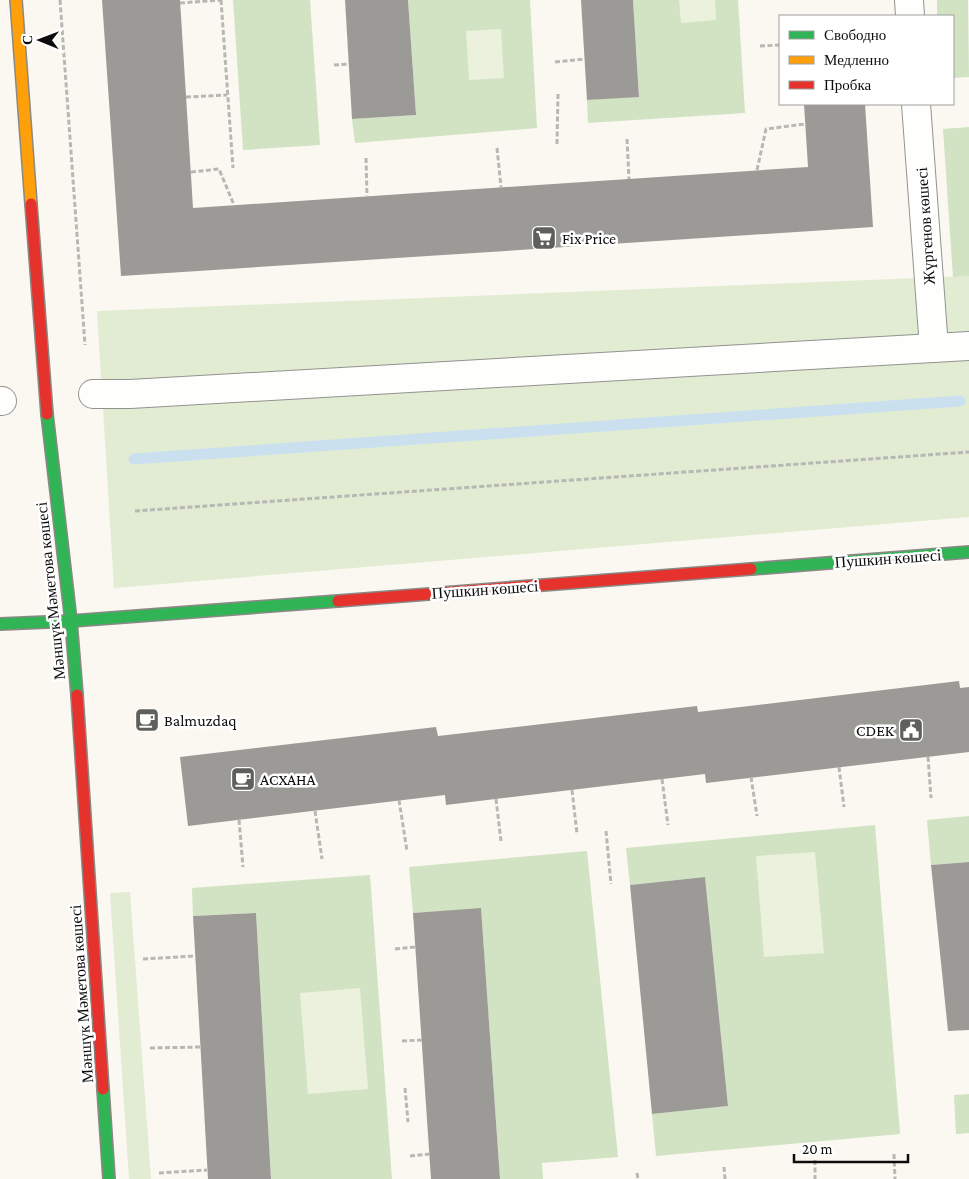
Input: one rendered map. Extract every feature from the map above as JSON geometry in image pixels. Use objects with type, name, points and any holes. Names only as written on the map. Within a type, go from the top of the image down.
[{"type":"street","name":"Мәншүк Мәметова көшесі","points":[[16,0],[44,390],[71,621],[109,1179]]},
{"type":"street","points":[[909,0],[910,15]]},
{"type":"street","name":"Жүргенов көшесі","points":[[916,105],[934,348]]},
{"type":"street","points":[[93,394],[139,394],[969,346]]},
{"type":"street","name":"Пушкин көшесі","points":[[0,624],[71,621],[969,552]]},
{"type":"path","points":[[60,0],[85,345]]},
{"type":"path","points":[[180,3],[221,0],[233,168]]},
{"type":"path","points":[[760,46],[779,45]]},
{"type":"path","points":[[555,62],[584,59]]},
{"type":"path","points":[[334,65],[349,64]]},
{"type":"path","points":[[557,144],[558,94]]},
{"type":"path","points":[[186,97],[227,95]]},
{"type":"path","points":[[757,170],[766,129],[805,124]]},
{"type":"path","points":[[626,139],[629,179]]},
{"type":"path","points":[[498,148],[500,188]]},
{"type":"path","points":[[366,158],[367,196]]},
{"type":"path","points":[[191,172],[219,169],[234,205]]},
{"type":"path","points":[[135,511],[969,452]]},
{"type":"path","points":[[928,757],[931,798]]},
{"type":"path","points":[[840,767],[844,807]]},
{"type":"path","points":[[751,777],[757,816]]},
{"type":"path","points":[[662,779],[668,825]]},
{"type":"path","points":[[572,790],[577,834]]},
{"type":"path","points":[[496,799],[501,842]]},
{"type":"path","points":[[399,800],[407,851]]},
{"type":"path","points":[[316,811],[322,860]]},
{"type":"path","points":[[239,820],[243,867]]},
{"type":"path","points":[[606,831],[611,884]]},
{"type":"path","points":[[396,949],[416,947]]},
{"type":"path","points":[[143,959],[195,956]]},
{"type":"path","points":[[402,1041],[422,1040]]},
{"type":"path","points":[[150,1048],[201,1047]]},
{"type":"path","points":[[405,1088],[408,1122]]},
{"type":"path","points":[[410,1156],[430,1154]]},
{"type":"path","points":[[894,1154],[895,1179]]},
{"type":"path","points":[[815,1160],[815,1179]]},
{"type":"path","points":[[724,1167],[725,1179]]},
{"type":"path","points":[[159,1173],[207,1170]]},
{"type":"path","points":[[637,1173],[638,1179]]},
{"type":"green space","points":[[233,0],[310,0],[320,145],[243,150]]},
{"type":"green space","points":[[408,0],[530,0],[537,128],[355,143],[352,119],[416,115]]},
{"type":"green space","points":[[633,0],[738,0],[745,113],[588,123],[587,100],[639,96]]},
{"type":"green space","points":[[679,0],[715,0],[716,20],[681,23]]},
{"type":"green space","points":[[937,0],[968,0],[969,77],[954,78],[954,15],[937,15]]},
{"type":"green space","points":[[501,29],[504,78],[469,80],[466,31]]},
{"type":"green space","points":[[969,127],[969,276],[953,277],[943,129]]},
{"type":"green space","points":[[969,276],[969,517],[114,588],[97,311]]},
{"type":"green space","points":[[969,816],[969,862],[931,865],[927,820]]},
{"type":"green space","points":[[875,825],[900,1134],[656,1156],[652,1114],[728,1106],[705,877],[630,885],[626,848]]},
{"type":"green space","points":[[587,851],[618,1157],[542,1163],[543,1179],[500,1179],[481,909],[413,913],[409,867]]},
{"type":"green space","points":[[815,852],[824,953],[764,957],[756,856]]},
{"type":"green space","points":[[370,875],[392,1179],[271,1179],[256,913],[193,916],[192,888]]},
{"type":"green space","points":[[130,892],[151,1179],[129,1179],[110,893]]},
{"type":"green space","points":[[360,988],[368,1089],[308,1094],[300,993]]},
{"type":"green space","points":[[969,1094],[969,1133],[956,1134],[954,1095]]},
{"type":"building","points":[[102,0],[180,0],[193,208],[808,167],[804,105],[865,105],[873,227],[121,276]]},
{"type":"building","points":[[345,0],[408,0],[416,115],[352,119]]},
{"type":"building","points":[[581,0],[633,0],[639,97],[587,100]]},
{"type":"building","points":[[959,681],[960,688],[969,687],[969,752],[706,783],[705,774],[446,805],[445,795],[188,826],[180,757],[436,727],[438,736],[697,706],[698,712]]},
{"type":"building","points":[[969,862],[969,1030],[948,1031],[931,865]]},
{"type":"building","points":[[705,877],[728,1106],[652,1114],[630,885]]},
{"type":"building","points":[[481,908],[500,1179],[431,1179],[413,913]]},
{"type":"building","points":[[256,913],[271,1179],[208,1179],[193,916]]},
{"type":"waterway","points":[[134,459],[960,401]]},
{"type":"traffic: fast","points":[[47,414],[71,621],[77,695]]},
{"type":"traffic: fast","points":[[751,569],[969,552]]},
{"type":"traffic: fast","points":[[0,624],[71,621],[338,601]]},
{"type":"traffic: fast","points":[[103,1089],[109,1179]]},
{"type":"traffic: slow","points":[[16,0],[31,204]]},
{"type":"traffic: jam","points":[[31,204],[47,414]]},
{"type":"traffic: jam","points":[[338,601],[751,569]]},
{"type":"traffic: jam","points":[[77,695],[103,1089]]},
{"type":"place","name":"Fix Price","points":[[544,238]]},
{"type":"place","name":"Balmuzdaq","points":[[147,720]]},
{"type":"place","name":"CDEK","points":[[911,730]]},
{"type":"place","name":"ACXAHA","points":[[243,779]]}]
